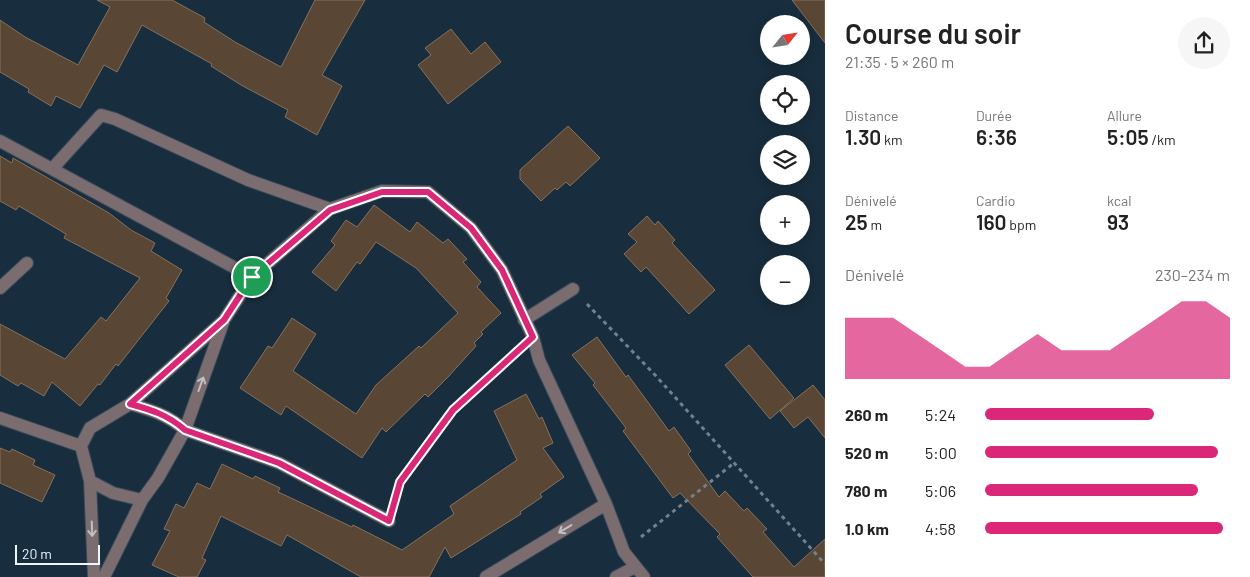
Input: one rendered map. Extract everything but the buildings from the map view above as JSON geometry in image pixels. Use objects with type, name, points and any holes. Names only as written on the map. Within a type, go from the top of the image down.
[{"type":"street","points":[[52,169],[100,115],[115,119],[248,180],[330,210]]},
{"type":"street","points":[[0,141],[252,277]]},
{"type":"street","points":[[104,577],[142,500],[158,478],[185,430],[224,320],[252,277],[330,210],[382,192],[428,192],[471,228],[502,270],[533,337],[539,360],[606,504],[624,552],[644,577]]},
{"type":"street","points":[[0,288],[27,263]]},
{"type":"street","points":[[524,320],[573,289]]},
{"type":"street","points":[[94,577],[90,482],[81,446],[90,428],[130,404],[224,320]]},
{"type":"street","points":[[130,404],[157,411],[172,419],[185,430],[279,463],[389,521]]},
{"type":"street","points":[[0,418],[81,446]]},
{"type":"street","points":[[90,482],[113,493],[142,500]]},
{"type":"street","points":[[486,577],[606,504]]},
{"type":"street","points":[[616,577],[635,567]]},
{"type":"path","points":[[573,289],[734,462],[825,564]]},
{"type":"path","points":[[389,521],[400,482],[453,410],[533,337]]},
{"type":"path","points":[[624,552],[687,498],[734,462]]},
{"type":"route","points":[[382,192],[428,192],[471,228],[502,270],[533,337],[453,410],[400,482],[389,521],[279,463],[185,430],[172,419],[157,411],[130,404],[224,320],[252,277],[330,210],[382,192]]}]
